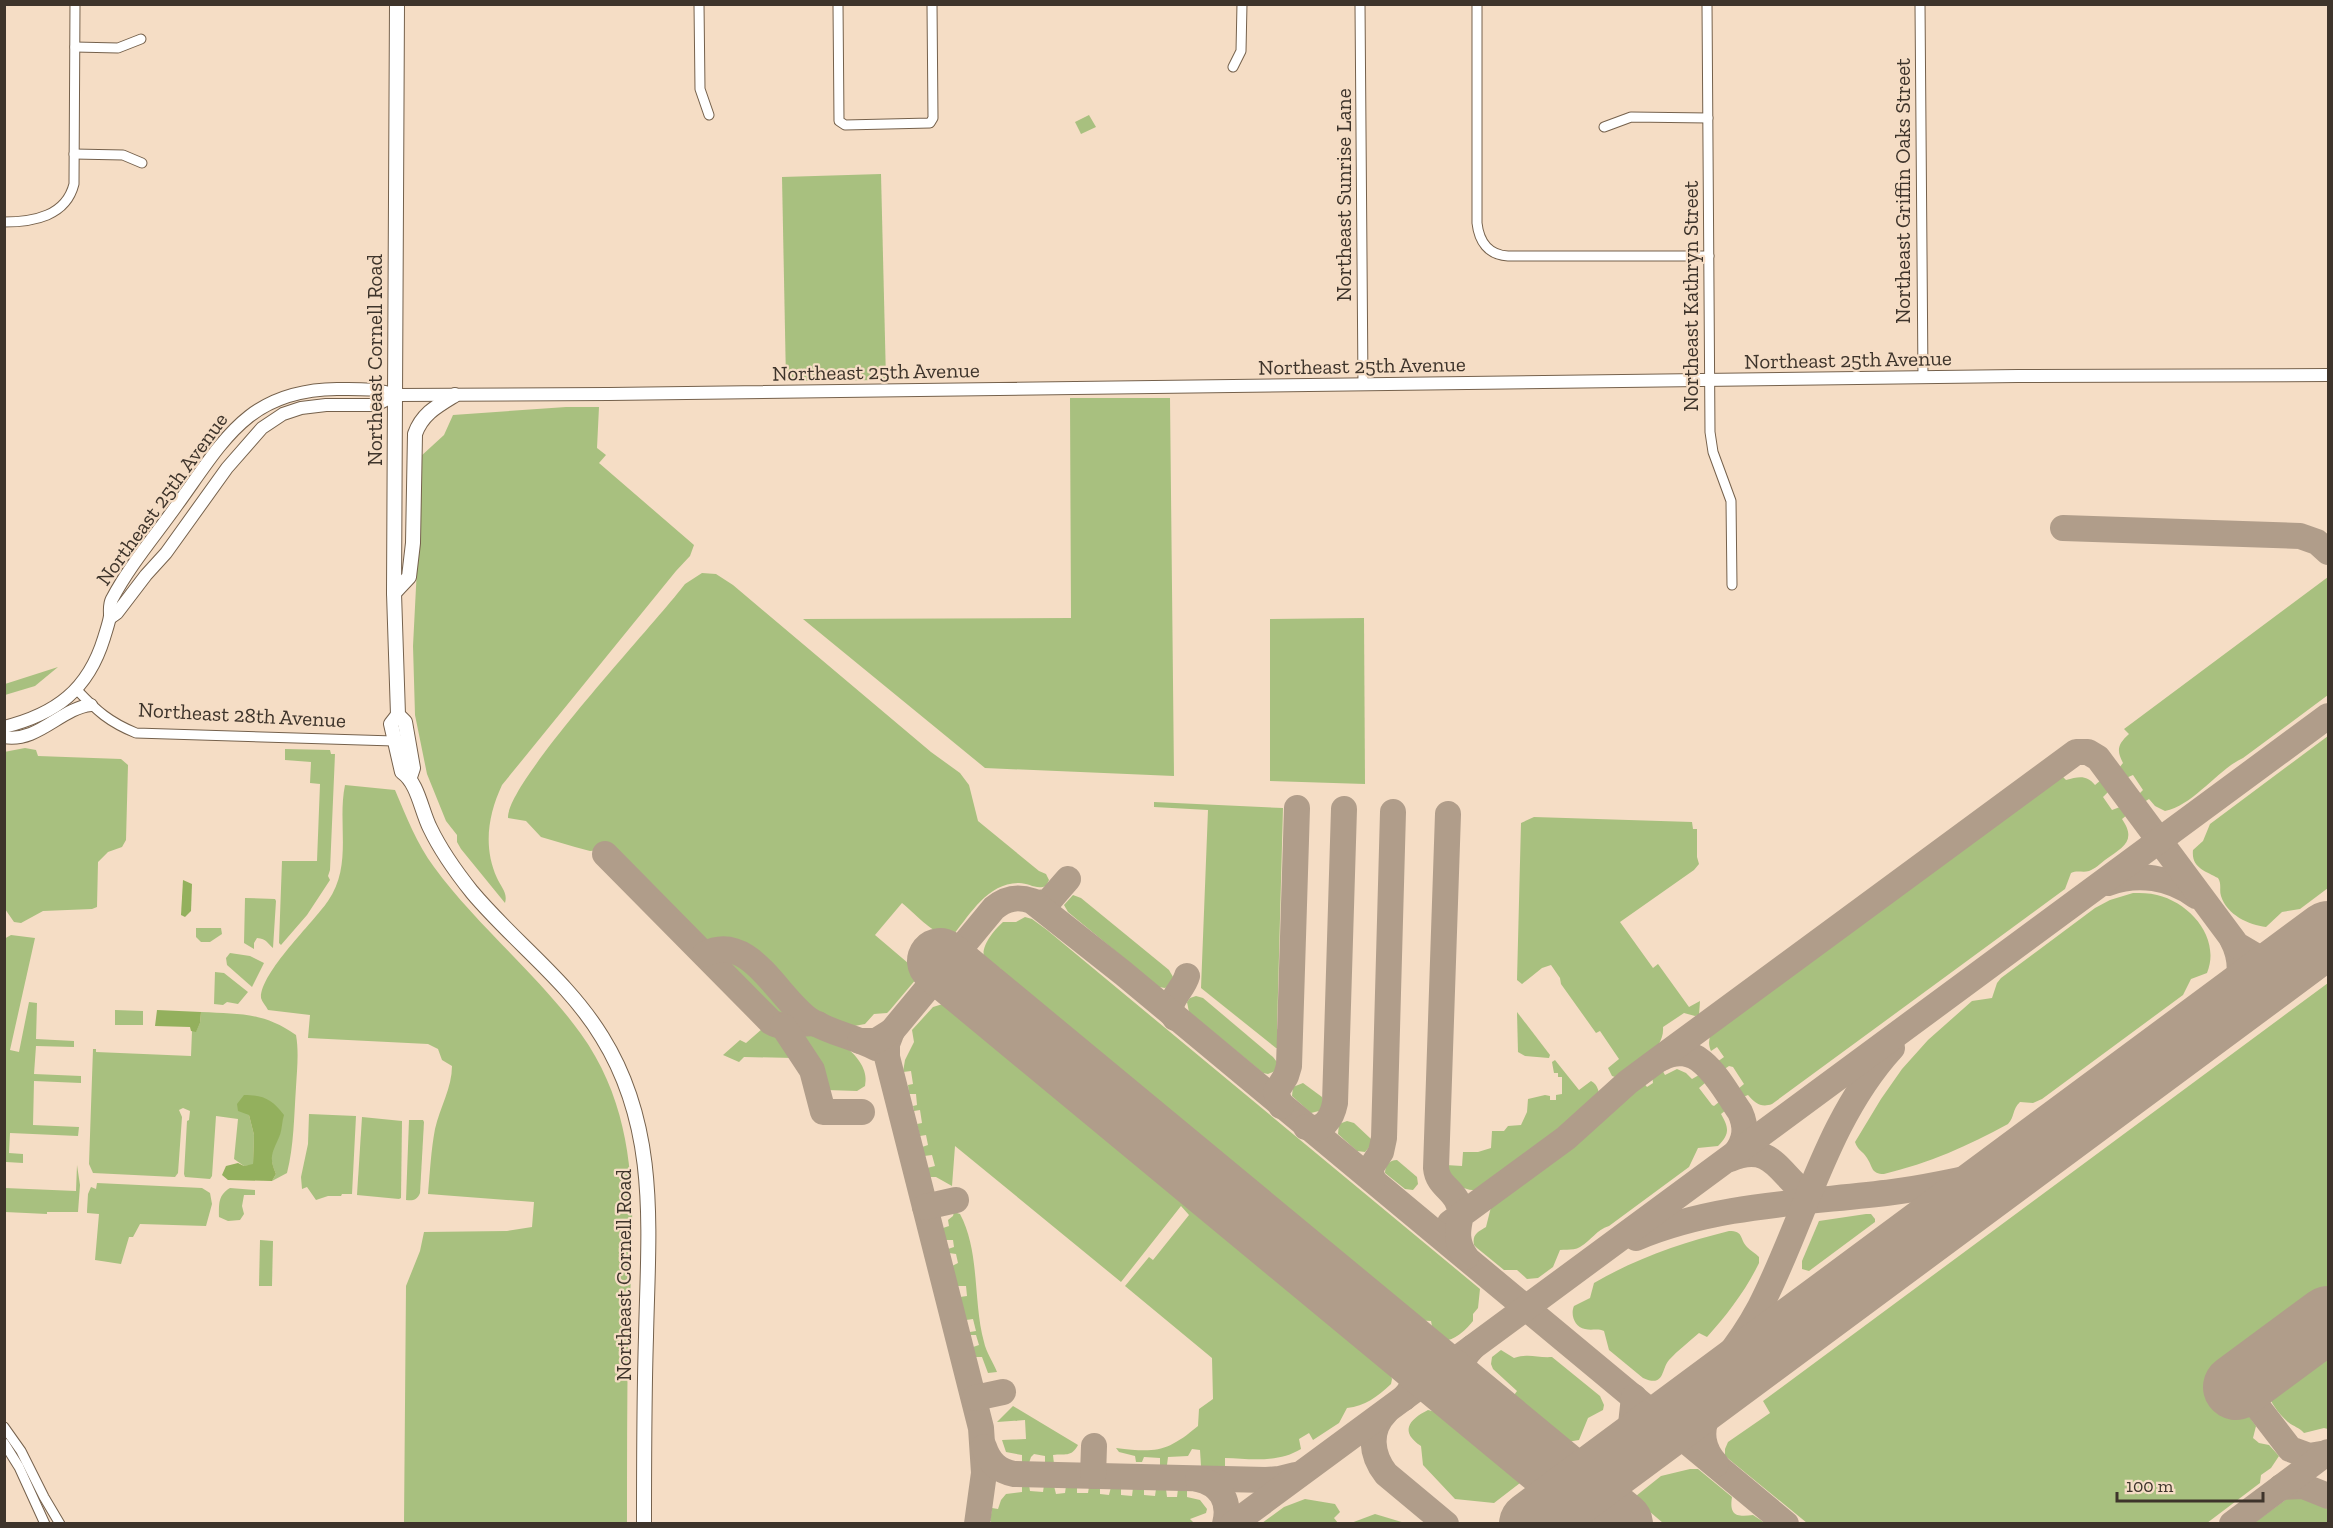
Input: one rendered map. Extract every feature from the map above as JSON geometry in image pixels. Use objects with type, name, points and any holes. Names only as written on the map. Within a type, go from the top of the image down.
[{"type":"highway","name":"Northeast Cornell Road","points":[[397,4],[394,593],[398,715],[391,724],[402,772],[410,777],[429,826],[449,861],[488,910],[565,988],[594,1025],[613,1055],[633,1102],[641,1130],[649,1195],[644,1524]]},
{"type":"highway","points":[[394,593],[409,577],[412,554],[415,434],[418,424],[429,412],[455,395]]},
{"type":"highway","name":"Northeast Cornell Road","points":[[398,715],[405,722],[413,768],[410,777]]},
{"type":"main road","name":"Northeast 25th Avenue","points":[[77,690],[94,666],[110,618],[110,604],[125,575],[222,443],[250,415],[286,396],[316,389],[376,388],[396,395],[455,395],[2328,375]]},
{"type":"main road","name":"Northeast 25th Avenue","points":[[110,618],[117,613],[146,574],[166,553],[227,468],[262,428],[283,414],[301,408],[326,405],[376,405],[396,395]]},
{"type":"main road","points":[[4,727],[54,708],[77,690]]},
{"type":"main road","points":[[4,737],[21,736],[37,731],[79,707],[91,705]]},
{"type":"street","points":[[4,222],[31,221],[62,208],[71,197],[74,154],[75,4]]},
{"type":"street","points":[[699,4],[700,89],[709,115]]},
{"type":"street","points":[[838,4],[839,121],[845,124],[927,124],[933,118],[932,4]]},
{"type":"street","points":[[1233,68],[1242,51],[1242,4]]},
{"type":"street","name":"Northeast Sunrise Lane","points":[[1360,4],[1363,384]]},
{"type":"street","points":[[1477,4],[1477,223],[1478,233],[1487,248],[1501,256],[1709,256]]},
{"type":"street","name":"Northeast Kathryn Street","points":[[1707,4],[1710,432],[1713,452],[1731,501],[1732,585]]},
{"type":"street","name":"Northeast Griffin Oaks Street","points":[[1920,4],[1923,378]]},
{"type":"street","points":[[75,47],[118,48],[141,39]]},
{"type":"street","points":[[1604,127],[1631,117],[1708,118]]},
{"type":"street","points":[[74,154],[123,155],[142,163]]},
{"type":"street","name":"Northeast 28th Avenue","points":[[77,690],[114,724],[136,733],[394,741]]},
{"type":"street","points":[[4,1428],[21,1451],[60,1524]]},
{"type":"street","points":[[4,1443],[15,1460],[45,1524]]},
{"type":"green space","points":[[1089,115],[1096,127],[1081,134],[1075,122]]},
{"type":"green space","points":[[881,174],[886,380],[786,381],[782,177]]},
{"type":"green space","points":[[1070,398],[1170,398],[1174,776],[985,768],[803,619],[1071,618]]},
{"type":"green space","points":[[566,407],[599,407],[597,448],[606,455],[599,463],[694,545],[690,556],[502,785],[493,808],[489,843],[493,866],[505,893],[505,903],[461,849],[457,842],[457,835],[446,821],[427,774],[415,715],[413,646],[420,457],[444,435],[453,415]]},
{"type":"green space","points":[[702,573],[716,574],[733,585],[931,752],[960,773],[969,785],[978,821],[1039,871],[1046,874],[1049,880],[1046,886],[1042,887],[1019,883],[998,888],[981,901],[954,934],[948,935],[934,930],[902,903],[875,935],[915,969],[917,978],[887,1013],[874,1014],[865,1024],[849,1027],[830,1022],[809,1012],[749,950],[737,944],[703,939],[622,856],[609,849],[590,851],[541,837],[526,821],[508,818],[514,799],[531,772],[584,702],[685,584]]},
{"type":"green space","points":[[2328,577],[2328,695],[2233,763],[2186,802],[2165,811],[2155,806],[2149,799],[2144,802],[2139,794],[2143,790],[2133,775],[2126,778],[2119,768],[2123,763],[2119,747],[2129,734],[2124,729]]},
{"type":"green space","points":[[1364,618],[1365,784],[1270,781],[1270,619]]},
{"type":"green space","points":[[58,667],[35,686],[5,695],[5,684]]},
{"type":"green space","points":[[2328,736],[2328,888],[2300,909],[2282,912],[2266,927],[2239,918],[2224,903],[2218,878],[2204,871],[2194,861],[2193,850],[2203,841],[2210,824]]},
{"type":"green space","points":[[25,748],[36,750],[38,756],[121,759],[128,765],[126,840],[122,847],[108,852],[98,862],[97,907],[43,911],[21,923],[14,922],[5,909],[4,752]]},
{"type":"green space","points":[[285,749],[330,750],[331,754],[335,754],[328,876],[330,880],[307,915],[281,945],[279,943],[282,861],[317,861],[320,784],[310,783],[311,762],[285,760]]},
{"type":"green space","points":[[2062,776],[2066,780],[2085,778],[2095,785],[2101,780],[2109,791],[2103,797],[2112,810],[2120,807],[2127,815],[2122,819],[2128,833],[2126,843],[2091,870],[2071,873],[2065,889],[1772,1104],[1761,1105],[1748,1095],[1743,1097],[1738,1089],[1744,1084],[1733,1067],[1729,1066],[1723,1070],[1717,1062],[1724,1057],[1717,1047],[1711,1051],[1709,1042],[1713,1028],[1998,819]]},
{"type":"green space","points":[[345,785],[395,790],[417,839],[434,867],[469,910],[546,991],[581,1034],[602,1069],[617,1106],[626,1144],[631,1182],[632,1222],[628,1342],[627,1523],[404,1523],[406,1286],[420,1251],[424,1232],[507,1231],[532,1227],[534,1202],[428,1194],[435,1129],[448,1090],[452,1066],[442,1060],[438,1049],[428,1044],[308,1038],[310,1015],[268,1010],[261,998],[269,975],[288,948],[328,901],[336,887],[342,859]]},
{"type":"green space","points":[[1154,802],[1283,808],[1277,1029],[1284,1033],[1284,1045],[1281,1048],[1276,1048],[1201,988],[1208,810],[1154,807]]},
{"type":"green space","points":[[1534,817],[1692,822],[1693,829],[1697,829],[1699,864],[1694,870],[1620,922],[1653,968],[1658,964],[1689,1007],[1700,1001],[1699,1015],[1684,1013],[1663,1027],[1659,1043],[1648,1057],[1618,1078],[1612,1076],[1608,1068],[1619,1059],[1600,1031],[1596,1033],[1561,984],[1560,978],[1551,965],[1542,968],[1522,984],[1517,980],[1521,823]]},
{"type":"green space","points":[[183,880],[192,884],[191,911],[185,917],[181,915]]},
{"type":"green space","points":[[2133,893],[2154,894],[2169,899],[2191,914],[2200,924],[2210,948],[2207,973],[2191,979],[2183,995],[2042,1099],[2033,1103],[2020,1102],[2008,1124],[1963,1147],[1901,1170],[1884,1174],[1874,1171],[1855,1142],[1902,1069],[1928,1040],[1972,1001],[1992,998],[2001,978],[2095,908],[2110,900]]},
{"type":"green space","points":[[1073,895],[1081,898],[1169,970],[1173,977],[1170,985],[1165,988],[1159,987],[1068,912],[1064,905]]},
{"type":"green space","points":[[245,898],[275,899],[273,948],[257,938],[254,949],[244,943]]},
{"type":"green space","points":[[1025,917],[1032,919],[1047,930],[1480,1289],[1478,1308],[1473,1314],[1473,1321],[1470,1325],[1456,1337],[1445,1340],[1436,1336],[1431,1321],[1413,1320],[1358,1279],[1061,1033],[1003,981],[1001,969],[987,962],[984,957],[985,947],[991,935],[1003,922],[1016,922]]},
{"type":"green space","points":[[196,928],[221,928],[222,934],[210,942],[201,942],[196,937]]},
{"type":"green space","points":[[11,935],[35,938],[10,1050],[19,1052],[29,1002],[37,1003],[36,1039],[74,1041],[74,1047],[36,1046],[34,1074],[81,1076],[81,1083],[34,1081],[33,1125],[79,1127],[78,1136],[10,1133],[9,1153],[23,1154],[23,1163],[6,1162],[5,1188],[76,1191],[77,1165],[80,1185],[78,1212],[47,1212],[47,1214],[5,1212],[4,939]]},
{"type":"green space","points":[[230,953],[250,956],[264,963],[252,987],[227,965],[226,958]]},
{"type":"green space","points":[[723,954],[742,960],[796,1015],[786,1017],[776,1014],[718,955]]},
{"type":"green space","points":[[215,972],[224,973],[248,992],[238,1004],[227,1002],[223,1005],[214,1004]]},
{"type":"green space","points":[[2328,983],[2328,1294],[2219,1375],[2256,1426],[2253,1438],[2259,1443],[2269,1445],[2279,1456],[2271,1468],[2261,1475],[2260,1483],[2207,1523],[1807,1523],[1725,1456],[1728,1442],[1770,1413],[1763,1401]]},
{"type":"green space","points":[[1196,996],[1203,998],[1273,1057],[1277,1062],[1275,1071],[1268,1074],[1263,1073],[1189,1012],[1187,1002]]},
{"type":"green space","points":[[946,1003],[954,1007],[958,1017],[976,1018],[1368,1344],[1375,1350],[1378,1364],[1389,1370],[1391,1384],[1370,1400],[1347,1408],[1339,1423],[1313,1440],[1309,1433],[1299,1439],[1301,1449],[1283,1456],[1264,1459],[1225,1458],[1225,1467],[1201,1466],[1200,1450],[1192,1449],[1188,1456],[1168,1457],[1167,1465],[1160,1465],[1160,1458],[1144,1457],[1142,1462],[1136,1462],[1135,1456],[1119,1452],[1116,1448],[1160,1449],[1178,1441],[1198,1426],[1199,1409],[1213,1399],[1212,1358],[1125,1286],[1149,1257],[1153,1260],[1189,1215],[1181,1206],[1121,1282],[955,1146],[952,1186],[936,1177],[930,1177],[927,1168],[935,1166],[932,1155],[924,1156],[922,1147],[928,1145],[926,1135],[920,1136],[917,1124],[922,1123],[920,1110],[914,1111],[913,1106],[917,1105],[916,1094],[909,1094],[908,1085],[913,1084],[911,1071],[903,1072],[905,1060],[914,1042],[912,1030],[933,1007]]},
{"type":"green space","points":[[115,1010],[143,1011],[143,1025],[115,1025]]},
{"type":"green space","points":[[157,1010],[201,1012],[200,1023],[196,1032],[191,1031],[190,1027],[155,1026]]},
{"type":"green space","points":[[201,1012],[261,1018],[284,1027],[296,1035],[298,1061],[291,1152],[287,1173],[272,1181],[276,1174],[272,1153],[280,1134],[249,1115],[254,1135],[253,1165],[244,1166],[234,1159],[238,1119],[216,1116],[212,1176],[210,1179],[185,1177],[187,1121],[190,1111],[183,1108],[179,1110],[182,1117],[178,1173],[175,1177],[93,1173],[89,1164],[93,1049],[96,1049],[96,1052],[191,1056],[192,1031],[196,1031],[200,1023]]},
{"type":"green space","points":[[1517,1012],[1550,1055],[1549,1058],[1525,1056],[1518,1052]]},
{"type":"green space","points":[[762,1029],[778,1034],[797,1060],[794,1058],[744,1057],[739,1062],[723,1055],[740,1040],[746,1043]]},
{"type":"green space","points":[[810,1030],[829,1036],[856,1057],[866,1076],[865,1086],[857,1091],[827,1090],[819,1066],[798,1036],[798,1033]]},
{"type":"green space","points":[[1555,1060],[1579,1090],[1591,1081],[1598,1088],[1599,1098],[1556,1135],[1484,1188],[1465,1189],[1453,1182],[1446,1171],[1446,1165],[1462,1166],[1463,1152],[1478,1152],[1491,1148],[1492,1131],[1504,1131],[1508,1126],[1521,1125],[1527,1112],[1528,1099],[1545,1095],[1550,1096],[1550,1100],[1556,1100],[1556,1095],[1562,1094],[1562,1077],[1554,1073],[1552,1062]]},
{"type":"green space","points":[[1661,1068],[1665,1075],[1677,1069],[1692,1079],[1699,1075],[1705,1083],[1699,1088],[1712,1105],[1719,1102],[1726,1110],[1721,1114],[1727,1131],[1725,1138],[1718,1146],[1698,1148],[1689,1167],[1580,1247],[1560,1250],[1553,1267],[1538,1278],[1527,1279],[1517,1270],[1504,1270],[1474,1245],[1475,1236],[1486,1227],[1492,1203],[1582,1136],[1641,1083],[1643,1082],[1647,1087],[1653,1083],[1652,1075]]},
{"type":"green space","points":[[1303,1083],[1322,1097],[1323,1106],[1319,1111],[1311,1113],[1292,1096],[1293,1087]]},
{"type":"green space","points":[[244,1095],[267,1099],[284,1115],[280,1135],[272,1154],[276,1174],[272,1181],[228,1180],[222,1175],[226,1166],[238,1163],[244,1166],[253,1164],[254,1135],[249,1115],[238,1111],[237,1104]]},
{"type":"green space","points":[[309,1114],[356,1116],[352,1194],[328,1196],[316,1200],[307,1187],[302,1189],[301,1177],[308,1144]]},
{"type":"green space","points":[[362,1117],[402,1121],[401,1198],[399,1199],[357,1195]]},
{"type":"green space","points":[[409,1120],[423,1120],[424,1122],[420,1193],[416,1199],[406,1200]]},
{"type":"green space","points":[[1347,1121],[1354,1123],[1371,1139],[1371,1145],[1365,1152],[1357,1151],[1338,1134],[1339,1124]]},
{"type":"green space","points":[[1397,1160],[1417,1177],[1418,1184],[1413,1190],[1405,1189],[1385,1173],[1388,1164]]},
{"type":"green space","points":[[97,1183],[202,1188],[210,1193],[212,1204],[206,1226],[140,1224],[133,1237],[129,1237],[121,1264],[95,1260],[99,1214],[87,1213],[87,1211],[88,1194],[91,1187],[96,1189]]},
{"type":"green space","points":[[230,1188],[255,1190],[255,1195],[244,1195],[242,1206],[244,1214],[240,1220],[228,1221],[219,1217],[221,1197]]},
{"type":"green space","points":[[954,1212],[960,1214],[971,1244],[981,1327],[986,1350],[997,1372],[988,1373],[982,1357],[976,1357],[973,1347],[979,1345],[976,1335],[970,1335],[970,1332],[976,1331],[973,1319],[966,1320],[960,1297],[967,1296],[966,1286],[957,1286],[952,1266],[958,1263],[956,1254],[949,1253],[948,1249],[954,1247],[953,1240],[945,1240],[943,1228],[949,1226],[948,1220]]},
{"type":"green space","points":[[1871,1214],[1875,1222],[1809,1271],[1802,1269],[1802,1261],[1819,1221]]},
{"type":"green space","points":[[1729,1231],[1739,1234],[1747,1247],[1759,1257],[1759,1263],[1742,1292],[1714,1329],[1707,1337],[1699,1333],[1680,1349],[1666,1364],[1659,1379],[1655,1381],[1643,1378],[1609,1350],[1604,1331],[1581,1328],[1574,1320],[1574,1306],[1590,1298],[1594,1283],[1660,1252]]},
{"type":"green space","points":[[260,1240],[273,1241],[272,1286],[259,1286]]},
{"type":"green space","points":[[2328,1346],[2328,1429],[2304,1433],[2282,1417],[2269,1397],[2277,1390],[2283,1392],[2288,1387],[2290,1374]]},
{"type":"green space","points":[[1501,1350],[1514,1358],[1552,1357],[1600,1396],[1604,1405],[1603,1410],[1588,1418],[1579,1440],[1567,1442],[1561,1439],[1512,1398],[1517,1391],[1493,1369],[1491,1364],[1492,1357]]},
{"type":"green space","points":[[1013,1406],[1078,1445],[1073,1452],[1053,1455],[1054,1464],[1045,1463],[1045,1456],[1034,1454],[1029,1463],[1022,1463],[1022,1455],[1006,1452],[1002,1440],[1026,1439],[1025,1420],[997,1422]]},
{"type":"green space","points":[[1428,1410],[1436,1412],[1441,1418],[1459,1420],[1519,1470],[1520,1483],[1494,1503],[1455,1499],[1423,1465],[1421,1446],[1410,1436],[1411,1422]]},
{"type":"green space","points":[[1698,1469],[1732,1497],[1731,1503],[1735,1514],[1753,1515],[1765,1523],[1663,1523],[1636,1500],[1636,1496],[1661,1476]]},
{"type":"green space","points":[[1022,1485],[1029,1485],[1030,1491],[1043,1492],[1044,1485],[1054,1486],[1056,1494],[1065,1493],[1066,1486],[1077,1486],[1077,1493],[1088,1493],[1089,1487],[1100,1487],[1100,1494],[1109,1495],[1111,1487],[1121,1487],[1121,1495],[1132,1496],[1133,1488],[1144,1488],[1144,1495],[1155,1496],[1156,1489],[1166,1489],[1167,1497],[1177,1497],[1178,1489],[1187,1489],[1187,1497],[1200,1500],[1207,1509],[1206,1513],[1190,1519],[1194,1523],[994,1524],[990,1521],[992,1508],[998,1509],[1006,1494],[1022,1492]]},
{"type":"green space","points":[[2298,1497],[2328,1509],[2328,1523],[2254,1523],[2288,1498]]},
{"type":"green space","points":[[1305,1499],[1335,1504],[1340,1512],[1334,1518],[1338,1523],[1262,1523],[1284,1507]]},
{"type":"green space","points":[[1375,1514],[1405,1523],[1351,1523]]},
{"type":"taxiway","points":[[2063,528],[2300,536],[2317,542],[2328,552]]},
{"type":"taxiway","points":[[1233,1524],[2328,716]]},
{"type":"taxiway","points":[[1466,1257],[1460,1247],[1458,1237],[1461,1215],[1566,1138],[1628,1082],[2076,752],[2088,752],[2098,758],[2237,945],[2259,958],[2294,960]]},
{"type":"taxiway","points":[[1281,1106],[1276,1092],[1289,1066],[1297,808]]},
{"type":"taxiway","points":[[1306,1127],[1322,1126],[1332,1114],[1335,1103],[1344,809]]},
{"type":"taxiway","points":[[1373,1180],[1370,1169],[1381,1152],[1384,1138],[1393,812]]},
{"type":"taxiway","points":[[1448,814],[1436,1168],[1440,1181],[1453,1194],[1459,1206],[1461,1215],[1450,1223]]},
{"type":"taxiway","points":[[605,854],[771,1022],[782,1026],[818,1024]]},
{"type":"taxiway","points":[[2108,883],[2131,878],[2154,878],[2176,884],[2196,896]]},
{"type":"taxiway","points":[[1036,903],[1048,902],[1068,879]]},
{"type":"taxiway","points":[[860,1041],[876,1041],[892,1031],[994,908],[1012,899],[1032,901],[1123,973],[1786,1524]]},
{"type":"taxiway","points":[[2232,939],[2236,947],[2240,971],[2234,1004]]},
{"type":"taxiway","points":[[705,954],[721,949],[736,952],[763,971],[811,1021],[876,1048]]},
{"type":"taxiway","points":[[1175,1018],[1172,1013],[1172,1002],[1187,976]]},
{"type":"taxiway","points":[[783,1026],[812,1070],[823,1112],[862,1112]]},
{"type":"taxiway","points":[[892,1031],[887,1044],[887,1057],[981,1428],[984,1473],[977,1524]]},
{"type":"taxiway","points":[[1666,1424],[1729,1355],[1750,1324],[1776,1274],[1833,1139],[1869,1076],[1892,1048]]},
{"type":"taxiway","points":[[1662,1058],[1675,1053],[1688,1054],[1708,1067],[1717,1078],[1740,1112],[1744,1123],[1743,1139],[1735,1154]]},
{"type":"taxiway","points":[[1730,1159],[1747,1154],[1760,1155],[1771,1160],[1809,1195],[1823,1199]]},
{"type":"taxiway","points":[[1636,1238],[1698,1218],[1730,1211],[1908,1190],[2010,1169]]},
{"type":"taxiway","points":[[925,1207],[956,1200]]},
{"type":"taxiway","points":[[1399,1341],[1414,1369],[1413,1383],[1404,1398]]},
{"type":"taxiway","points":[[1473,1347],[1462,1362],[1461,1376],[1466,1390],[1476,1404]]},
{"type":"taxiway","points":[[1716,1464],[1707,1450],[1703,1437],[1705,1423],[1717,1398],[1746,1364]]},
{"type":"taxiway","points":[[2240,1384],[2290,1449],[2309,1456],[2327,1453]]},
{"type":"taxiway","points":[[975,1398],[1003,1392]]},
{"type":"taxiway","points":[[1628,1452],[1634,1397]]},
{"type":"taxiway","points":[[1386,1412],[1380,1419],[1374,1435],[1375,1451],[1381,1467],[1386,1474],[1446,1524]]},
{"type":"taxiway","points":[[1093,1476],[1094,1446]]},
{"type":"taxiway","points":[[984,1447],[995,1465],[1003,1471],[1014,1474],[1266,1480],[1295,1475]]},
{"type":"taxiway","points":[[2232,1524],[2328,1452]]},
{"type":"taxiway","points":[[1198,1479],[1206,1481],[1218,1489],[1222,1495],[1226,1508],[1225,1524]]},
{"type":"taxiway","points":[[2281,1487],[2303,1486],[2328,1496]]},
{"type":"runway","points":[[1532,1524],[2328,934]]},
{"type":"runway","points":[[940,961],[1620,1524]]},
{"type":"runway","points":[[2236,1387],[2328,1319]]}]
